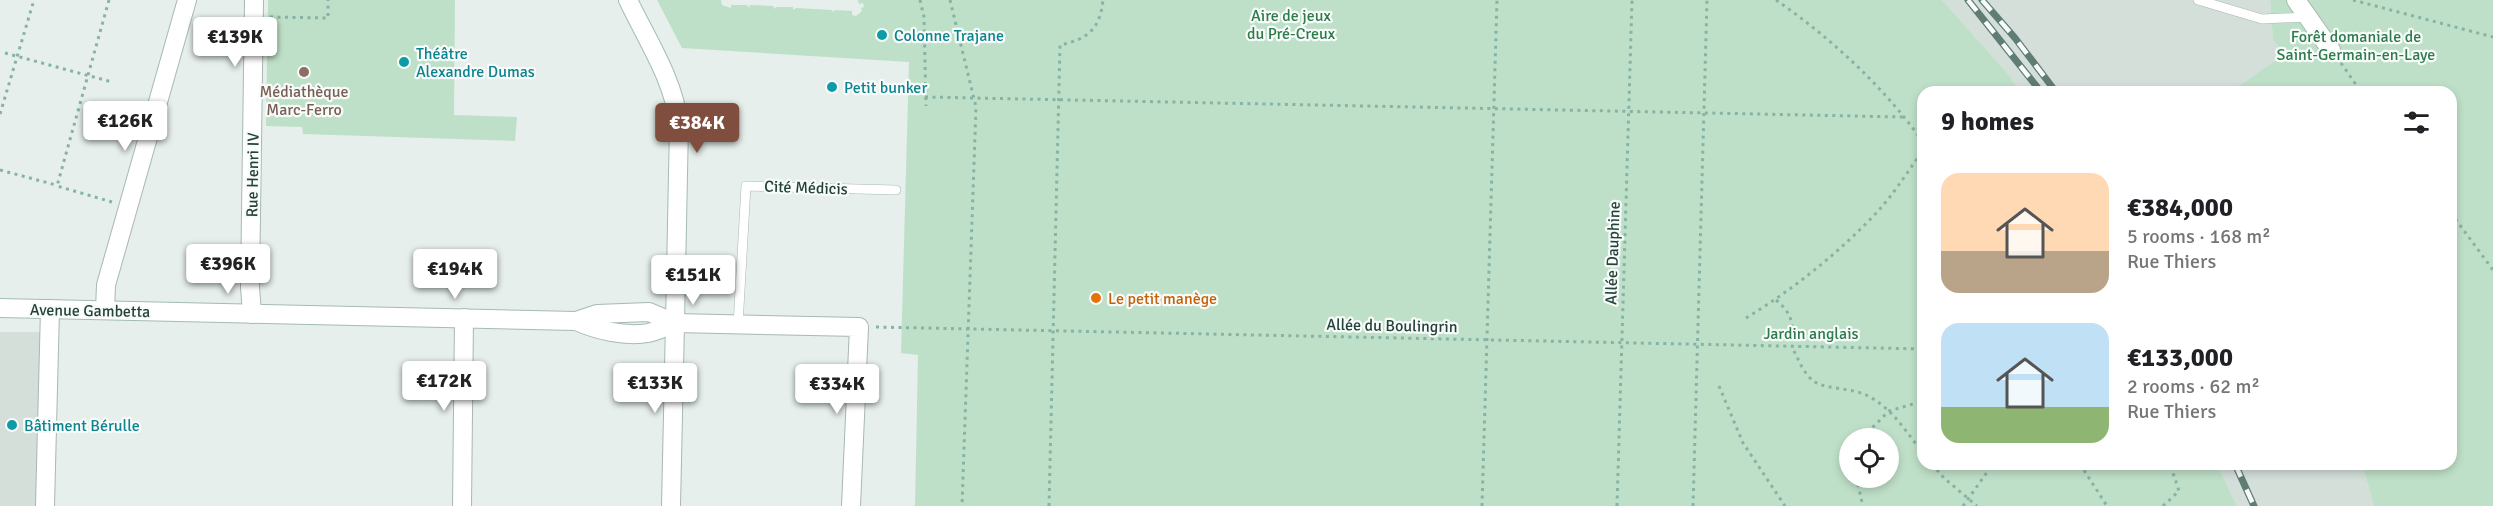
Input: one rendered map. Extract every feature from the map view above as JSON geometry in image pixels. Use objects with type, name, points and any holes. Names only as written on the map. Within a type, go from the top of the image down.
[{"type":"street","points":[[105,310],[106,285],[188,0]]},
{"type":"street","points":[[628,0],[673,92],[679,125],[671,506]]},
{"type":"street","points":[[2296,0],[2331,50]]},
{"type":"street","name":"Rue Henri IV","points":[[252,314],[250,280],[254,8]]},
{"type":"street","name":"Avenue Gambetta","points":[[0,308],[576,321],[597,314],[649,312],[675,323]]},
{"type":"street","points":[[45,506],[50,309]]},
{"type":"street","points":[[462,506],[464,318]]},
{"type":"street","points":[[675,323],[860,327],[851,506]]},
{"type":"lane","points":[[2198,0],[2262,19],[2308,17]]},
{"type":"lane","name":"Cité Médicis","points":[[738,324],[746,186],[896,190]]},
{"type":"path","points":[[0,114],[34,0]]},
{"type":"path","points":[[57,186],[109,0]]},
{"type":"path","points":[[254,8],[328,18],[328,0]]},
{"type":"path","points":[[920,0],[924,16],[926,105]]},
{"type":"path","points":[[950,0],[975,98],[962,506]]},
{"type":"path","points":[[1049,506],[1060,45],[1076,42],[1091,31],[1099,18],[1103,0]]},
{"type":"path","points":[[1482,506],[1497,0]]},
{"type":"path","name":"Allée Dauphine","points":[[1617,506],[1632,0]]},
{"type":"path","points":[[1693,506],[1707,0]]},
{"type":"path","points":[[1776,0],[1813,25],[1903,117],[1917,134]]},
{"type":"path","points":[[2353,0],[2493,37]]},
{"type":"path","points":[[2331,50],[2357,86]]},
{"type":"path","points":[[5,53],[112,82]]},
{"type":"path","points":[[925,97],[1903,117]]},
{"type":"path","points":[[1746,318],[1776,300],[1827,259],[1879,209],[1917,158]]},
{"type":"path","points":[[0,170],[128,207]]},
{"type":"path","points":[[2457,221],[2493,270]]},
{"type":"path","points":[[1776,300],[1788,311],[1793,339]]},
{"type":"path","name":"Allée du Boulingrin","points":[[860,327],[901,326],[1917,349]]},
{"type":"path","points":[[1794,351],[1813,381],[1823,386],[1849,388],[1870,397],[1889,411],[1917,446]]},
{"type":"path","points":[[1719,386],[1743,444],[1785,506]]},
{"type":"path","points":[[1872,428],[1889,411],[1917,403]]},
{"type":"path","points":[[1937,470],[1977,506]]},
{"type":"path","points":[[1963,506],[1990,470]]},
{"type":"path","points":[[2084,470],[2107,506]]},
{"type":"path","points":[[2163,506],[2179,491],[2172,470]]},
{"type":"path","points":[[1859,488],[1863,506]]},
{"type":"shaded area","points":[[1942,0],[2270,0],[2273,40],[2285,54],[2240,86],[2016,86],[2009,75]]},
{"type":"shaded area","points":[[0,332],[40,332],[38,506],[0,506]]},
{"type":"shaded area","points":[[2220,470],[2364,470],[2374,506],[2237,506]]},
{"type":"green space","points":[[268,0],[455,0],[454,115],[517,117],[515,141],[303,134],[302,127],[266,126]]},
{"type":"green space","points":[[657,0],[721,0],[722,5],[731,8],[731,5],[747,5],[749,8],[750,5],[773,6],[775,9],[776,7],[793,7],[793,10],[796,8],[832,10],[833,12],[835,10],[852,11],[852,15],[856,16],[864,7],[863,3],[859,4],[858,0],[1942,0],[2009,75],[2016,86],[1917,86],[1917,470],[2220,470],[2237,506],[915,506],[918,355],[901,353],[909,62],[682,48]]},
{"type":"green space","name":"Forêt domaniale de Saint-Germain-en-Laye","points":[[2270,0],[2493,0],[2493,506],[2374,506],[2364,470],[2457,470],[2457,86],[2239,86],[2285,54],[2273,40]]},
{"type":"railway","points":[[1968,0],[2036,86]]},
{"type":"railway","points":[[1982,0],[2015,38],[2051,86]]},
{"type":"railway","points":[[2238,470],[2254,506]]},
{"type":"place","name":"Colonne Trajane","points":[[882,35]]},
{"type":"place","name":"Théâtre Alexandre Dumas","points":[[404,62]]},
{"type":"place","name":"Médiathèque Marc-Ferro","points":[[304,72]]},
{"type":"place","name":"Petit bunker","points":[[832,87]]},
{"type":"place","name":"Le petit manège","points":[[1096,298]]},
{"type":"place","name":"Bâtiment Bérulle","points":[[12,425]]},
{"type":"park label","name":"Aire de jeux du Pré-Creux","points":[[1291,24]]},
{"type":"park label","name":"Jardin anglais","points":[[1811,333]]}]
